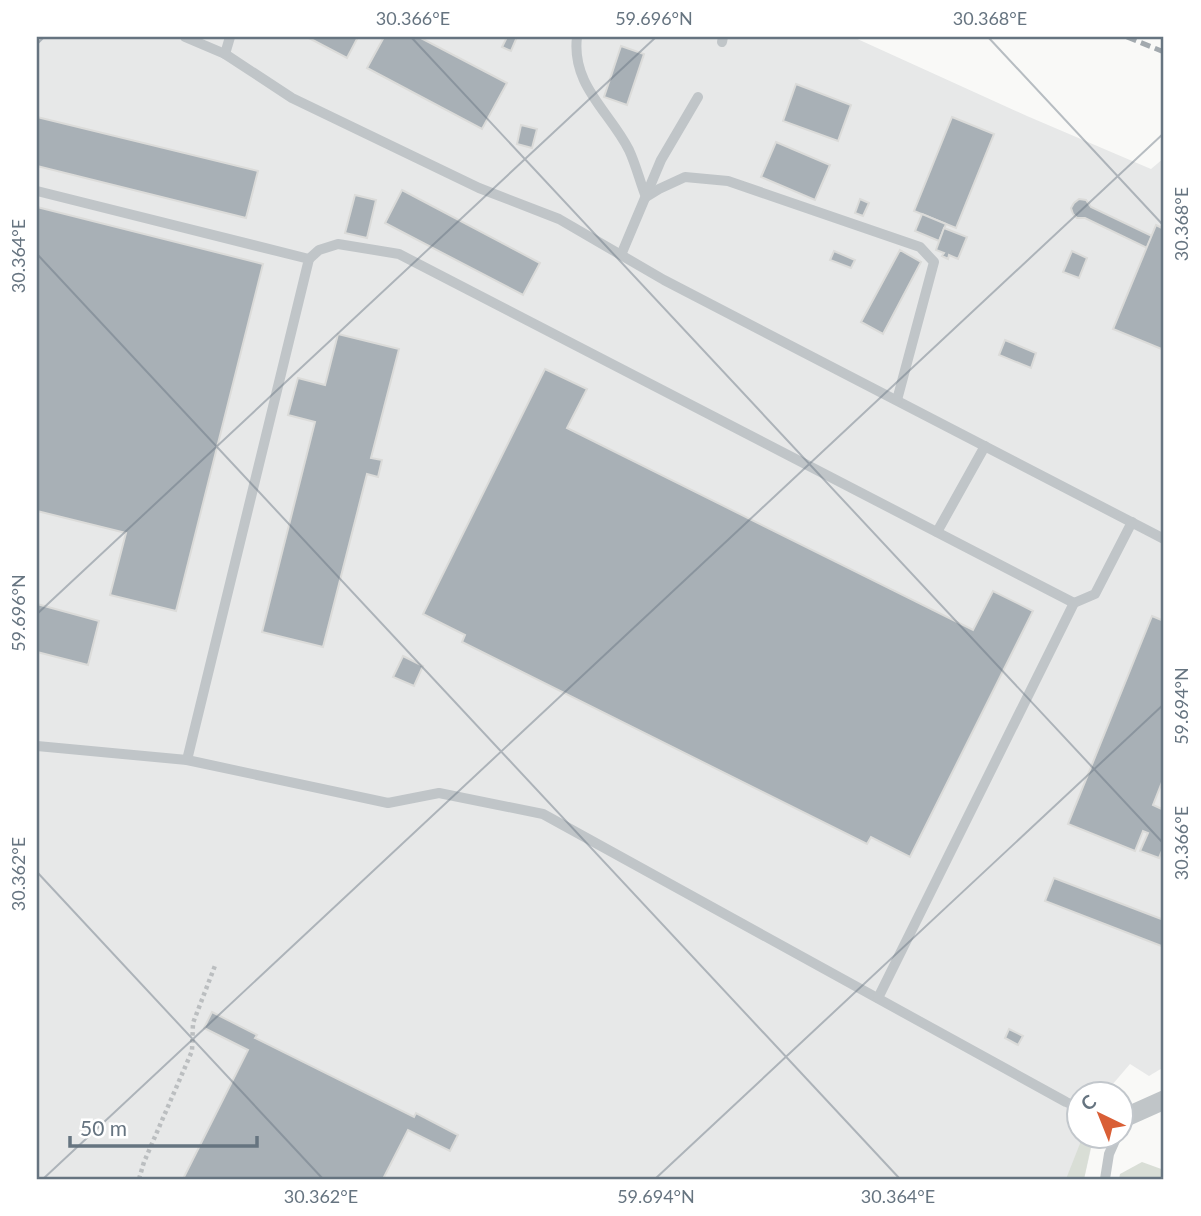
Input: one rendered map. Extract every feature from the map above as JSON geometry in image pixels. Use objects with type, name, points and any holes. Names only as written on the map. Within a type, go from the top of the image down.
[{"type":"street","points":[[1134,1114],[1164,1100]]},
{"type":"lane","points":[[185,37],[226,54],[292,98],[479,188],[559,219],[664,280],[1164,539]]},
{"type":"lane","points":[[226,54],[230,37]]},
{"type":"lane","points":[[577,37],[580,73],[594,99],[629,150],[646,197]]},
{"type":"lane","points":[[621,255],[661,160],[698,97]]},
{"type":"lane","points":[[646,197],[685,177],[728,181],[920,247],[934,262],[897,400]]},
{"type":"lane","points":[[37,191],[309,259]]},
{"type":"lane","points":[[187,760],[309,259],[319,250],[338,244],[399,254],[1074,603]]},
{"type":"lane","points":[[937,532],[985,446]]},
{"type":"lane","points":[[878,998],[1074,603],[1095,594],[1132,522]]},
{"type":"lane","points":[[37,746],[187,760],[388,803],[439,793],[543,814],[1064,1101]]},
{"type":"lane","points":[[1105,1179],[1111,1150]]},
{"type":"path","points":[[139,1179],[192,1051],[193,1023],[216,963]]},
{"type":"shaded area","points":[[37,37],[853,37],[1151,169],[1164,158],[1164,1067],[1149,1076],[1130,1064],[1116,1080],[1064,1080],[1064,1150],[1091,1150],[1084,1179],[37,1179]]},
{"type":"shaded area","points":[[1077,1150],[1090,1150],[1084,1179],[1066,1179]]},
{"type":"shaded area","points":[[1142,1162],[1164,1170],[1164,1179],[1119,1179],[1120,1174]]},
{"type":"building","points":[[307,37],[358,37],[347,58]]},
{"type":"building","points":[[384,37],[419,37],[507,83],[482,129],[367,68]]},
{"type":"building","points":[[507,37],[517,37],[511,51],[502,47]]},
{"type":"building","points":[[621,46],[644,54],[627,105],[604,97]]},
{"type":"building","points":[[796,84],[851,105],[838,141],[783,121]]},
{"type":"building","points":[[37,117],[258,171],[246,218],[37,166]]},
{"type":"building","points":[[952,117],[994,134],[956,228],[914,211]]},
{"type":"building","points":[[521,125],[537,129],[532,148],[517,144]]},
{"type":"building","points":[[776,142],[830,165],[815,200],[761,177]]},
{"type":"building","points":[[402,190],[540,263],[523,295],[385,223]]},
{"type":"building","points":[[355,195],[376,200],[367,238],[345,233]]},
{"type":"building","points":[[860,199],[869,203],[863,216],[855,213]]},
{"type":"building","points":[[1079,199],[1086,200],[1091,207],[1152,236],[1147,248],[1085,218],[1077,218],[1071,208]]},
{"type":"building","points":[[37,207],[263,264],[176,611],[110,595],[126,533],[37,511]]},
{"type":"building","points":[[922,214],[946,224],[939,241],[915,231]]},
{"type":"building","points":[[1156,225],[1164,229],[1164,350],[1113,329]]},
{"type":"building","points":[[944,228],[967,237],[958,259],[949,255],[948,259],[942,256],[944,253],[936,250]]},
{"type":"building","points":[[900,250],[921,262],[883,334],[861,322]]},
{"type":"building","points":[[834,251],[855,260],[851,268],[830,260]]},
{"type":"building","points":[[1072,251],[1087,258],[1079,278],[1063,272]]},
{"type":"building","points":[[338,334],[399,349],[371,458],[382,460],[378,477],[367,474],[323,647],[262,632],[315,422],[288,415],[298,378],[325,385]]},
{"type":"building","points":[[1005,340],[1036,353],[1031,368],[999,355]]},
{"type":"building","points":[[545,369],[587,389],[567,428],[973,630],[993,591],[1033,611],[910,857],[871,837],[867,844],[462,642],[465,635],[423,614]]},
{"type":"building","points":[[37,604],[99,621],[88,665],[37,652]]},
{"type":"building","points":[[1152,616],[1164,621],[1164,777],[1153,805],[1164,810],[1164,846],[1159,858],[1140,851],[1148,833],[1143,831],[1135,851],[1068,824]]},
{"type":"building","points":[[403,656],[423,666],[414,686],[393,677]]},
{"type":"building","points":[[1054,878],[1164,920],[1164,947],[1045,901]]},
{"type":"building","points":[[212,1012],[257,1035],[255,1038],[414,1117],[416,1113],[458,1135],[450,1151],[408,1130],[383,1179],[183,1179],[248,1050],[204,1028]]},
{"type":"building","points":[[1009,1029],[1023,1036],[1018,1045],[1005,1038]]},
{"type":"railway","points":[[1127,37],[1164,52]]}]
